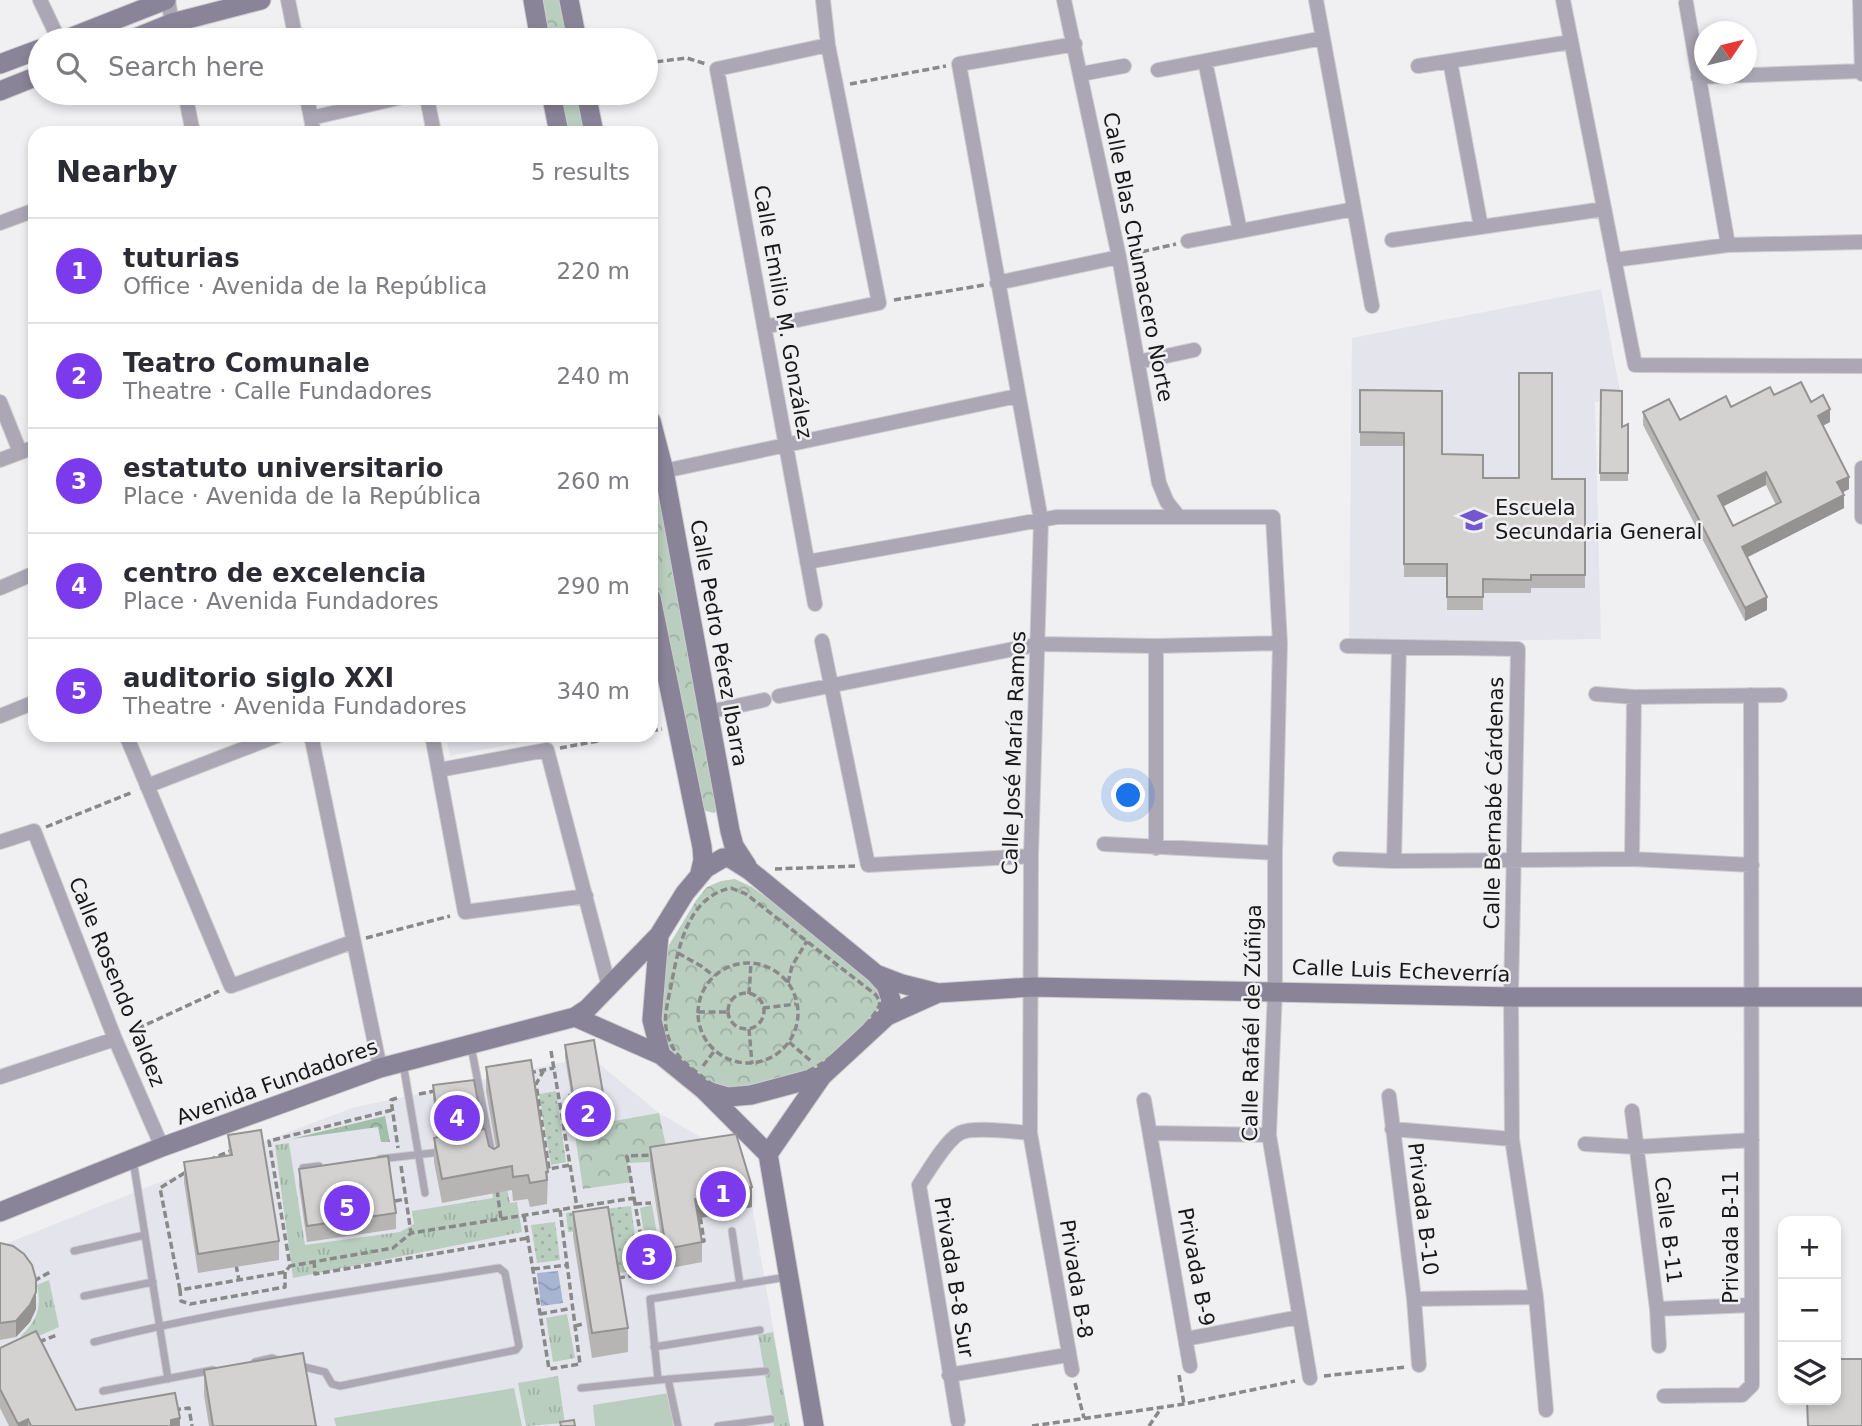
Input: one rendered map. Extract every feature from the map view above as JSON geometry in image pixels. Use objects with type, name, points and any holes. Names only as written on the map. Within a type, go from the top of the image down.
[{"type":"street","points":[[40,0],[55,28]]},
{"type":"street","points":[[185,28],[261,0]]},
{"type":"street","points":[[288,0],[294,28]]},
{"type":"street","points":[[533,0],[538,28]]},
{"type":"street","points":[[569,0],[575,28]]},
{"type":"street","points":[[764,327],[878,303],[828,45],[823,0]]},
{"type":"street","name":"Calle Blas Chumacero Norte","points":[[1064,0],[1119,257],[1159,483],[1167,502],[1179,517]]},
{"type":"street","points":[[1316,0],[1372,306]]},
{"type":"street","points":[[1563,0],[1634,365],[1862,366]]},
{"type":"street","points":[[1757,75],[1862,73],[1860,0]]},
{"type":"street","points":[[91,28],[157,2],[172,28]]},
{"type":"street","points":[[1686,3],[1694,52]]},
{"type":"street","points":[[1158,70],[1323,38]]},
{"type":"street","points":[[1418,66],[1571,42]]},
{"type":"street","points":[[959,64],[1075,44]]},
{"type":"street","points":[[717,69],[828,45]]},
{"type":"street","points":[[0,64],[28,54]]},
{"type":"street","points":[[1205,61],[1240,231]]},
{"type":"street","points":[[1450,61],[1481,227]]},
{"type":"street","name":"Calle José María Ramos","points":[[959,64],[1041,520],[1031,856],[1032,987]]},
{"type":"street","points":[[1081,74],[1124,66]]},
{"type":"street","name":"Calle Emilio M. González","points":[[717,69],[815,604]]},
{"type":"street","points":[[0,91],[28,80]]},
{"type":"street","points":[[1699,84],[1728,245]]},
{"type":"street","points":[[188,105],[192,126]]},
{"type":"street","points":[[308,105],[313,126]]},
{"type":"street","points":[[311,118],[368,105]]},
{"type":"street","points":[[428,105],[433,126]]},
{"type":"street","points":[[553,105],[558,126]]},
{"type":"street","points":[[588,105],[593,126]]},
{"type":"street","points":[[1188,241],[1354,209]]},
{"type":"street","points":[[1392,240],[1604,209]]},
{"type":"street","points":[[0,223],[28,213]]},
{"type":"street","points":[[1614,260],[1728,245],[1862,242]]},
{"type":"street","points":[[997,283],[1119,257]]},
{"type":"street","points":[[1138,362],[1194,350]]},
{"type":"street","points":[[664,471],[1017,396]]},
{"type":"street","points":[[0,402],[20,452]]},
{"type":"street","name":"Calle Pedro Pérez Ibarra","points":[[658,448],[724,800],[734,846],[749,870]]},
{"type":"street","points":[[0,460],[28,449]]},
{"type":"street","points":[[1862,468],[1862,517]]},
{"type":"street","points":[[807,562],[1041,520],[1067,517],[1179,517]]},
{"type":"street","name":"Calle Rafaél de Zúñiga","points":[[1179,517],[1273,517],[1280,643],[1275,990],[1269,1135],[1310,1378]]},
{"type":"street","points":[[0,587],[28,576]]},
{"type":"street","points":[[658,632],[703,860],[700,873],[659,935],[609,987],[575,1017],[661,1055],[728,1097],[751,1096],[820,1071]]},
{"type":"street","points":[[822,641],[868,865],[1031,856]]},
{"type":"street","points":[[779,695],[1039,644],[1156,646],[1280,643]]},
{"type":"street","points":[[1156,646],[1156,848]]},
{"type":"street","points":[[1347,646],[1399,647],[1394,861]]},
{"type":"street","name":"Calle Bernabé Cárdenas","points":[[1399,647],[1518,649],[1511,997],[1512,1139],[1536,1297],[1546,1410]]},
{"type":"street","points":[[1596,694],[1634,697],[1780,695]]},
{"type":"street","name":"Privada B-11","points":[[1664,1396],[1742,1395],[1748,1392],[1752,1385],[1751,695]]},
{"type":"street","points":[[1632,859],[1634,697]]},
{"type":"street","points":[[708,712],[764,700]]},
{"type":"street","points":[[0,716],[28,705]]},
{"type":"street","points":[[128,742],[231,986],[352,942]]},
{"type":"street","points":[[147,786],[261,742]]},
{"type":"street","points":[[312,742],[380,1068]]},
{"type":"street","points":[[433,742],[466,912],[586,896]]},
{"type":"street","points":[[439,770],[547,750],[609,987]]},
{"type":"street","points":[[694,805],[701,815],[712,817],[721,811],[724,800]]},
{"type":"street","points":[[0,842],[34,831]]},
{"type":"street","name":"Calle Rosendo Valdez","points":[[34,831],[115,1039],[162,1147]]},
{"type":"street","points":[[1104,844],[1275,853]]},
{"type":"street","points":[[700,873],[723,858],[730,858],[749,870],[876,974],[886,985],[891,1000],[887,1016]]},
{"type":"street","points":[[1340,859],[1632,859],[1752,865]]},
{"type":"street","points":[[659,935],[652,1020],[661,1055]]},
{"type":"street","name":"Calle Luis Echeverría","points":[[876,974],[901,984],[938,992],[1032,987],[1511,997],[1862,997]]},
{"type":"street","name":"Privada B-8","points":[[949,1375],[1067,1355],[1030,1133],[1032,987]]},
{"type":"street","name":"Calle Luis Echeverría","points":[[820,1071],[887,1016],[938,992]]},
{"type":"street","name":"Avenida Fundadores","points":[[0,1212],[162,1147],[380,1068],[575,1017]]},
{"type":"street","points":[[0,1061],[3,1076],[115,1039]]},
{"type":"street","points":[[768,1154],[820,1071]]},
{"type":"street","points":[[701,1082],[768,1154],[814,1426]]},
{"type":"street","name":"Privada B-10","points":[[1389,1096],[1414,1298],[1536,1297]]},
{"type":"street","name":"Privada B-9","points":[[1144,1100],[1186,1339],[1299,1317]]},
{"type":"street","points":[[1632,1111],[1636,1147]]},
{"type":"street","name":"Privada B-10","points":[[1392,1129],[1512,1139]]},
{"type":"street","name":"Privada B-8 Sur","points":[[958,1421],[919,1185],[951,1140],[960,1133],[1030,1133]]},
{"type":"street","points":[[1150,1133],[1269,1135]]},
{"type":"street","points":[[1585,1144],[1636,1147],[1752,1140]]},
{"type":"street","name":"Calle B-11","points":[[1636,1147],[1657,1309],[1751,1305]]},
{"type":"street","points":[[1414,1298],[1419,1365]]},
{"type":"street","points":[[1657,1309],[1659,1346]]},
{"type":"street","points":[[1186,1339],[1190,1366]]},
{"type":"street","points":[[1067,1355],[1072,1370]]},
{"type":"lane","points":[[471,1046],[494,1167]]},
{"type":"lane","points":[[402,1062],[425,1194]]},
{"type":"lane","points":[[478,1147],[490,1146]]},
{"type":"lane","points":[[372,1160],[454,1150]]},
{"type":"lane","points":[[133,1159],[168,1379]]},
{"type":"lane","points":[[303,1168],[331,1165]]},
{"type":"lane","points":[[732,1231],[740,1285]]},
{"type":"lane","points":[[74,1251],[145,1235]]},
{"type":"lane","points":[[94,1342],[158,1326],[499,1268],[505,1273],[519,1346],[516,1350],[340,1386],[332,1384],[325,1373],[272,1358],[248,1363]]},
{"type":"lane","points":[[658,1380],[650,1298],[788,1277]]},
{"type":"lane","points":[[84,1296],[153,1282]]},
{"type":"lane","points":[[654,1347],[760,1330]]},
{"type":"lane","points":[[103,1391],[224,1368]]},
{"type":"lane","points":[[581,1388],[766,1371]]},
{"type":"lane","points":[[668,1379],[678,1426]]},
{"type":"lane","points":[[718,1426],[771,1419]]},
{"type":"path","points":[[658,62],[687,58],[717,69]]},
{"type":"path","points":[[837,86],[959,64]]},
{"type":"path","points":[[1119,257],[1188,241]]},
{"type":"path","points":[[878,303],[997,283]]},
{"type":"path","points":[[547,750],[589,743]]},
{"type":"path","points":[[34,831],[147,786]]},
{"type":"path","points":[[749,870],[868,865]]},
{"type":"path","points":[[731,888],[746,894],[876,995],[880,1002],[877,1013],[820,1071],[749,1091],[717,1087],[701,1082],[674,1052],[666,1031],[666,1011],[678,953],[684,930],[707,898],[731,888]]},
{"type":"path","points":[[352,942],[466,912]]},
{"type":"path","points":[[788,984],[792,966],[807,941]]},
{"type":"path","points":[[678,953],[701,965],[714,976]]},
{"type":"path","points":[[750,994],[751,963]]},
{"type":"path","points":[[751,963],[770,968],[788,984],[797,1003],[797,1023],[789,1042],[781,1051],[767,1060],[752,1064],[736,1062],[715,1051],[708,1044],[700,1029],[698,1012],[701,996],[714,976],[722,970],[737,964],[751,963]]},
{"type":"path","points":[[115,1039],[231,986]]},
{"type":"path","points":[[750,994],[756,997],[763,1008],[761,1021],[749,1029],[736,1026],[728,1012],[731,1001],[736,996],[750,994]]},
{"type":"path","points":[[763,1008],[797,1003]]},
{"type":"path","points":[[698,1012],[728,1012]]},
{"type":"path","points":[[749,1029],[752,1064]]},
{"type":"path","points":[[789,1042],[820,1071]]},
{"type":"path","points":[[551,1051],[577,1207]]},
{"type":"path","points":[[701,1082],[715,1051]]},
{"type":"path","points":[[518,1074],[554,1068]]},
{"type":"path","points":[[545,1069],[536,1084],[549,1169],[570,1165]]},
{"type":"path","points":[[411,1233],[391,1100],[443,1089]]},
{"type":"path","points":[[258,1144],[392,1110]]},
{"type":"path","points":[[269,1140],[290,1266]]},
{"type":"path","points":[[206,1162],[234,1150]]},
{"type":"path","points":[[618,1278],[643,1274],[643,1248],[627,1156],[664,1154]]},
{"type":"path","points":[[217,1156],[219,1165]]},
{"type":"path","points":[[494,1167],[501,1219]]},
{"type":"path","points":[[194,1168],[160,1188],[181,1301],[190,1304],[285,1287],[285,1272],[290,1266],[393,1248],[411,1233],[577,1207],[635,1201],[651,1203]]},
{"type":"path","points":[[395,1201],[405,1199]]},
{"type":"path","points":[[698,1204],[704,1241],[699,1243]]},
{"type":"path","points":[[524,1215],[548,1369],[580,1364],[560,1210]]},
{"type":"path","points":[[314,1261],[315,1274],[528,1238]]},
{"type":"path","points":[[393,1248],[395,1261]]},
{"type":"path","points":[[234,1254],[239,1280]]},
{"type":"path","points":[[533,1269],[568,1265]]},
{"type":"path","points":[[34,1281],[50,1272]]},
{"type":"path","points":[[180,1290],[285,1272]]},
{"type":"path","points":[[540,1314],[573,1308]]},
{"type":"path","points":[[575,1326],[583,1324]]},
{"type":"path","points":[[32,1345],[57,1335]]},
{"type":"path","points":[[1072,1370],[1084,1418]]},
{"type":"path","points":[[168,1379],[178,1418]]},
{"type":"path","points":[[1032,1426],[1196,1402]]},
{"type":"path","points":[[1149,1426],[1162,1407]]},
{"type":"path","points":[[165,1412],[189,1408],[192,1426]]},
{"type":"shaded area","name":"Escuela Secundaria General","points":[[1601,289],[1621,397],[1595,402],[1601,639],[1349,643],[1352,338]]},
{"type":"shaded area","points":[[447,742],[523,742],[450,756]]},
{"type":"shaded area","points":[[564,1062],[597,1062],[659,1113],[711,1143],[749,1188],[790,1426],[0,1426],[0,1246],[352,1108]]},
{"type":"green space","points":[[540,0],[562,0],[567,28],[546,28]]},
{"type":"green space","points":[[562,105],[582,105],[586,126],[567,126]]},
{"type":"green space","points":[[658,494],[721,801],[720,809],[714,813],[706,811],[699,804],[658,597]]},
{"type":"green space","points":[[735,879],[752,887],[874,976],[888,1004],[820,1068],[744,1093],[713,1087],[670,1058],[656,1012],[669,945],[707,887]]},
{"type":"green space","points":[[556,1091],[566,1162],[551,1165],[539,1094]]},
{"type":"green space","points":[[659,1113],[669,1161],[628,1163],[632,1182],[583,1189],[574,1128]]},
{"type":"green space","points":[[385,1116],[390,1142],[381,1142],[378,1127],[291,1139]]},
{"type":"green space","points":[[289,1143],[305,1245],[400,1232],[414,1224],[412,1211],[493,1198],[491,1187],[506,1184],[510,1203],[517,1202],[522,1232],[293,1278],[275,1145]]},
{"type":"green space","points":[[652,1205],[664,1275],[648,1278],[640,1208]]},
{"type":"green space","points":[[631,1206],[639,1270],[619,1273],[612,1229],[568,1232],[566,1213]]},
{"type":"green space","points":[[555,1222],[560,1260],[537,1263],[531,1225]]},
{"type":"green space","points":[[49,1280],[59,1327],[23,1343],[21,1336],[37,1313],[37,1285]]},
{"type":"green space","points":[[567,1314],[575,1358],[553,1362],[546,1318]]},
{"type":"green space","points":[[773,1332],[790,1426],[774,1426],[758,1335]]},
{"type":"green space","points":[[558,1376],[565,1423],[526,1426],[518,1383]]},
{"type":"green space","points":[[514,1388],[522,1426],[336,1426],[334,1418]]},
{"type":"green space","points":[[669,1393],[673,1426],[595,1426],[593,1405]]},
{"type":"water","points":[[558,1271],[563,1303],[541,1306],[537,1273]]},
{"type":"building","points":[[1519,373],[1552,373],[1552,479],[1585,479],[1585,575],[1531,575],[1531,580],[1483,579],[1483,597],[1447,597],[1447,564],[1404,564],[1404,433],[1360,432],[1360,390],[1442,391],[1442,454],[1483,455],[1483,478],[1519,478]]},
{"type":"building","points":[[1801,382],[1811,402],[1823,395],[1830,409],[1818,416],[1849,477],[1837,482],[1844,495],[1742,547],[1767,597],[1745,608],[1643,412],[1669,399],[1680,420],[1726,396],[1731,407],[1770,387],[1774,395]],"holes":[[[1766,472],[1781,502],[1733,526],[1718,496]]]},
{"type":"building","points":[[1601,390],[1622,391],[1622,427],[1628,424],[1628,473],[1600,473]]},
{"type":"building","points":[[594,1040],[606,1111],[574,1117],[569,1095],[573,1094],[565,1045]]},
{"type":"building","points":[[531,1060],[547,1180],[530,1183],[528,1175],[513,1177],[512,1166],[442,1179],[434,1138],[442,1134],[485,1129],[489,1146],[494,1149],[499,1146],[486,1067]]},
{"type":"building","points":[[474,1080],[483,1128],[440,1133],[433,1085]]},
{"type":"building","points":[[261,1130],[279,1241],[198,1254],[184,1162],[232,1155],[228,1135]]},
{"type":"building","points":[[736,1134],[752,1187],[695,1199],[702,1242],[666,1249],[650,1147]]},
{"type":"building","points":[[388,1156],[396,1213],[307,1226],[299,1169]]},
{"type":"building","points":[[608,1207],[628,1328],[592,1333],[573,1212]]},
{"type":"building","points":[[0,1243],[13,1246],[24,1254],[32,1265],[36,1292],[30,1305],[16,1321],[0,1323]]},
{"type":"building","points":[[36,1331],[76,1410],[175,1393],[180,1418],[171,1420],[171,1426],[31,1426],[28,1419],[18,1424],[0,1389],[0,1348]]},
{"type":"building","points":[[303,1353],[316,1426],[213,1426],[204,1370]]},
{"type":"building","points":[[1841,1359],[1862,1359],[1862,1426],[1808,1426],[1807,1405],[1841,1405]]},
{"type":"building","points":[[574,1420],[575,1426],[561,1426],[560,1422]]},
{"type":"place","name":"Escuela Secundaria General","points":[[1474,520]]},
{"type":"place","name":"Teatro Comunale","points":[[588,1114]]},
{"type":"place","name":"centro de excelencia","points":[[457,1118]]},
{"type":"place","name":"tuturias","points":[[723,1194]]},
{"type":"place","name":"auditorio siglo XXI","points":[[347,1208]]},
{"type":"place","name":"estatuto universitario","points":[[649,1257]]}]
